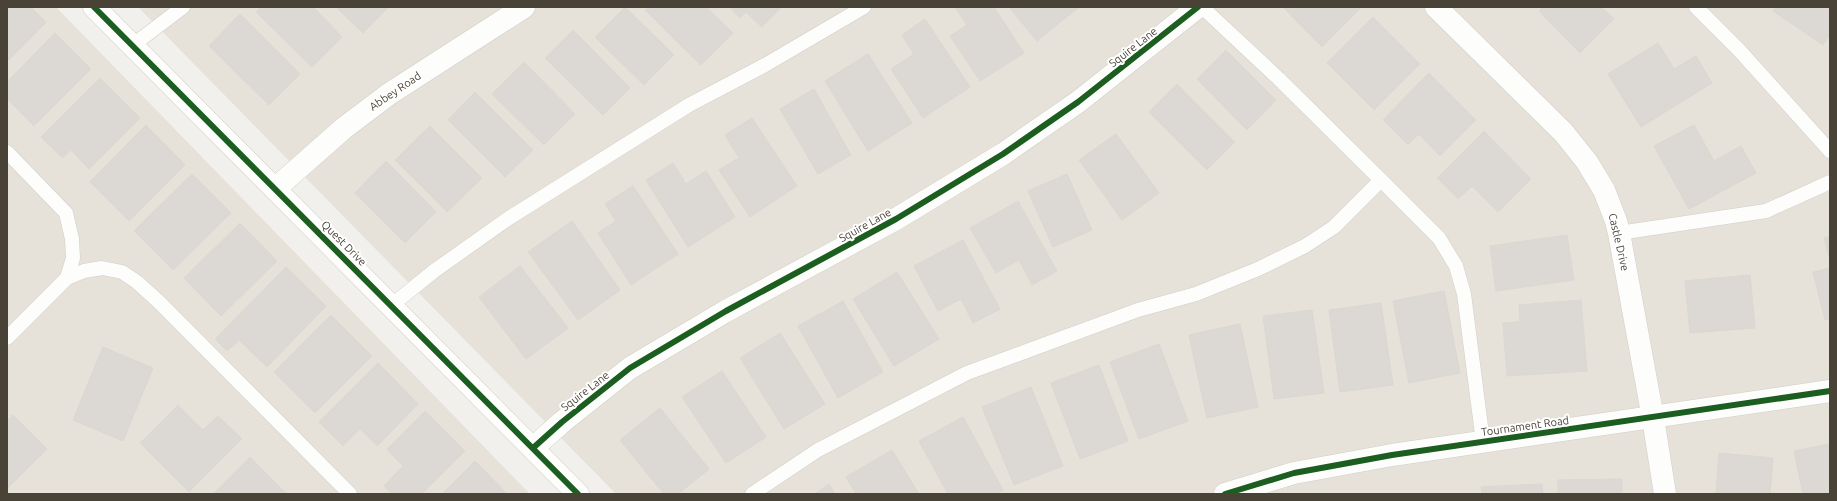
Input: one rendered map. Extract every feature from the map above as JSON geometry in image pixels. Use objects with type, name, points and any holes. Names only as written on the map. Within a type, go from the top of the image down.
[{"type":"street","name":"Quest Drive","points":[[94,7],[276,188],[578,494]]},
{"type":"street","name":"Abbey Road","points":[[276,188],[344,128],[389,94],[524,7]]},
{"type":"street","name":"Squire Lane","points":[[533,448],[562,422],[630,368],[726,311],[896,219],[1003,154],[1078,102],[1198,7]]},
{"type":"street","name":"Castle Drive","points":[[1436,7],[1563,132],[1587,162],[1604,190],[1619,233],[1653,418],[1665,494]]},
{"type":"street","name":"Tournament Road","points":[[1225,494],[1294,473],[1392,455],[1830,391]]},
{"type":"lane","points":[[133,45],[183,7]]},
{"type":"lane","points":[[392,306],[434,271],[509,218],[689,105],[765,64],[864,7]]},
{"type":"lane","points":[[1202,7],[1278,78],[1439,238],[1456,266],[1464,294],[1483,442]]},
{"type":"lane","points":[[1696,7],[1739,50],[1830,150]]},
{"type":"lane","points":[[7,152],[66,213],[72,240],[73,258],[67,278]]},
{"type":"lane","points":[[752,494],[818,450],[967,373],[1138,310],[1196,294],[1258,269],[1305,246],[1334,227],[1381,180]]},
{"type":"lane","points":[[1619,233],[1766,211],[1830,182]]},
{"type":"lane","points":[[7,338],[67,278],[84,270],[102,268],[122,272],[137,282],[350,494]]},
{"type":"shaded area","points":[[7,7],[56,7],[530,494],[7,494]]},
{"type":"shaded area","points":[[138,7],[1830,7],[1830,494],[616,494]]},
{"type":"building","points":[[7,7],[31,7],[46,22],[7,62]]},
{"type":"building","points":[[261,7],[313,7],[342,37],[312,67],[256,12]]},
{"type":"building","points":[[336,7],[389,7],[363,33]]},
{"type":"building","points":[[625,7],[674,55],[644,85],[595,37]]},
{"type":"building","points":[[648,7],[706,7],[733,33],[701,65],[645,10]]},
{"type":"building","points":[[730,7],[782,7],[762,27],[746,12],[740,18]]},
{"type":"building","points":[[955,7],[994,7],[1024,53],[980,81],[950,36],[967,25]]},
{"type":"building","points":[[1009,7],[1079,7],[1037,41]]},
{"type":"building","points":[[1283,7],[1360,7],[1361,8],[1322,47]]},
{"type":"building","points":[[1543,7],[1601,7],[1614,19],[1580,53],[1539,11]]},
{"type":"building","points":[[1776,7],[1830,7],[1830,35],[1823,45],[1773,11]]},
{"type":"building","points":[[240,14],[300,74],[269,105],[209,46]]},
{"type":"building","points":[[1373,17],[1420,64],[1374,110],[1327,63]]},
{"type":"building","points":[[925,19],[970,87],[923,118],[891,69],[914,54],[902,35]]},
{"type":"building","points":[[573,30],[630,88],[603,115],[545,58]]},
{"type":"building","points":[[55,33],[91,69],[34,126],[7,99],[7,82]]},
{"type":"building","points":[[1658,43],[1674,69],[1696,56],[1712,83],[1641,127],[1608,74]]},
{"type":"building","points":[[1226,50],[1276,100],[1247,130],[1197,79]]},
{"type":"building","points":[[868,54],[912,123],[868,151],[825,81]]},
{"type":"building","points":[[524,62],[575,114],[544,145],[492,94]]},
{"type":"building","points":[[1429,73],[1476,120],[1440,156],[1419,134],[1408,145],[1383,120]]},
{"type":"building","points":[[100,78],[140,118],[89,169],[71,150],[63,158],[41,137]]},
{"type":"building","points":[[1177,84],[1235,142],[1207,170],[1149,112]]},
{"type":"building","points":[[814,89],[851,155],[818,174],[780,109]]},
{"type":"building","points":[[475,92],[533,150],[505,177],[448,120]]},
{"type":"building","points":[[752,118],[797,186],[750,217],[719,170],[739,158],[725,135]]},
{"type":"building","points":[[146,125],[185,165],[129,221],[90,182]]},
{"type":"building","points":[[1694,125],[1714,161],[1741,146],[1756,173],[1689,209],[1654,146]]},
{"type":"building","points":[[430,126],[482,178],[447,212],[395,160]]},
{"type":"building","points":[[1484,131],[1531,179],[1498,212],[1472,186],[1458,199],[1437,178]]},
{"type":"building","points":[[1116,134],[1159,193],[1122,220],[1079,160]]},
{"type":"building","points":[[386,161],[436,212],[405,243],[355,193]]},
{"type":"building","points":[[673,163],[686,184],[706,171],[735,217],[688,247],[646,180]]},
{"type":"building","points":[[192,174],[231,213],[173,270],[134,231]]},
{"type":"building","points":[[1067,174],[1092,230],[1053,247],[1028,191]]},
{"type":"building","points":[[633,186],[678,254],[631,285],[598,233],[616,221],[605,204]]},
{"type":"building","points":[[1018,201],[1057,271],[1032,285],[1019,260],[996,273],[970,228]]},
{"type":"building","points":[[572,221],[620,290],[578,320],[528,252]]},
{"type":"building","points":[[240,223],[277,261],[221,316],[184,278]]},
{"type":"building","points":[[1567,235],[1574,280],[1496,291],[1490,246]]},
{"type":"building","points":[[1830,236],[1830,260],[1824,238]]},
{"type":"building","points":[[963,240],[1000,309],[973,323],[961,299],[938,311],[914,266]]},
{"type":"building","points":[[520,266],[568,328],[526,359],[479,297]]},
{"type":"building","points":[[286,267],[326,306],[267,367],[239,340],[227,351],[215,339]]},
{"type":"building","points":[[1830,268],[1830,318],[1825,320],[1813,272]]},
{"type":"building","points":[[897,272],[939,339],[894,366],[853,299]]},
{"type":"building","points":[[1750,275],[1755,328],[1690,333],[1685,281]]},
{"type":"building","points":[[1444,291],[1460,373],[1409,383],[1393,301]]},
{"type":"building","points":[[1581,300],[1587,371],[1507,376],[1503,323],[1520,322],[1519,305]]},
{"type":"building","points":[[843,301],[883,372],[838,398],[798,326]]},
{"type":"building","points":[[1381,303],[1393,385],[1340,392],[1329,310]]},
{"type":"building","points":[[1312,310],[1324,393],[1274,399],[1263,316]]},
{"type":"building","points":[[331,315],[372,356],[315,413],[274,372]]},
{"type":"building","points":[[1240,324],[1258,407],[1207,418],[1189,335]]},
{"type":"building","points":[[780,333],[825,404],[784,429],[740,358]]},
{"type":"building","points":[[1159,344],[1188,421],[1139,439],[1110,362]]},
{"type":"building","points":[[103,347],[153,368],[123,441],[73,420]]},
{"type":"building","points":[[378,363],[418,404],[377,446],[360,429],[343,446],[319,422]]},
{"type":"building","points":[[1099,365],[1128,441],[1080,459],[1051,383]]},
{"type":"building","points":[[722,371],[766,437],[726,463],[682,397]]},
{"type":"building","points":[[1031,387],[1063,466],[1014,485],[982,407]]},
{"type":"building","points":[[178,405],[203,430],[218,416],[242,439],[189,492],[140,443]]},
{"type":"building","points":[[660,408],[709,469],[678,494],[664,494],[620,440]]},
{"type":"building","points":[[425,411],[465,451],[422,494],[392,494],[384,486],[403,466],[387,449]]},
{"type":"building","points":[[13,415],[47,449],[7,489],[7,421]]},
{"type":"building","points":[[963,417],[1003,490],[995,494],[948,494],[919,441]]},
{"type":"building","points":[[1830,444],[1830,494],[1803,494],[1794,451]]},
{"type":"building","points":[[892,450],[919,494],[856,494],[846,477]]},
{"type":"building","points":[[1719,453],[1773,458],[1770,494],[1716,494]]},
{"type":"building","points":[[250,457],[287,494],[213,494]]},
{"type":"building","points":[[475,461],[507,494],[442,494]]},
{"type":"building","points":[[1622,479],[1622,494],[1558,494],[1558,480]]},
{"type":"building","points":[[829,484],[835,494],[815,494]]},
{"type":"building","points":[[1542,484],[1543,494],[1482,494],[1481,487]]},
{"type":"cycle path","points":[[94,7],[578,494]]},
{"type":"cycle path","points":[[533,448],[562,422],[630,368],[726,311],[896,219],[1003,154],[1078,102],[1198,7]]},
{"type":"cycle path","points":[[1225,494],[1294,473],[1392,455],[1830,391]]}]
